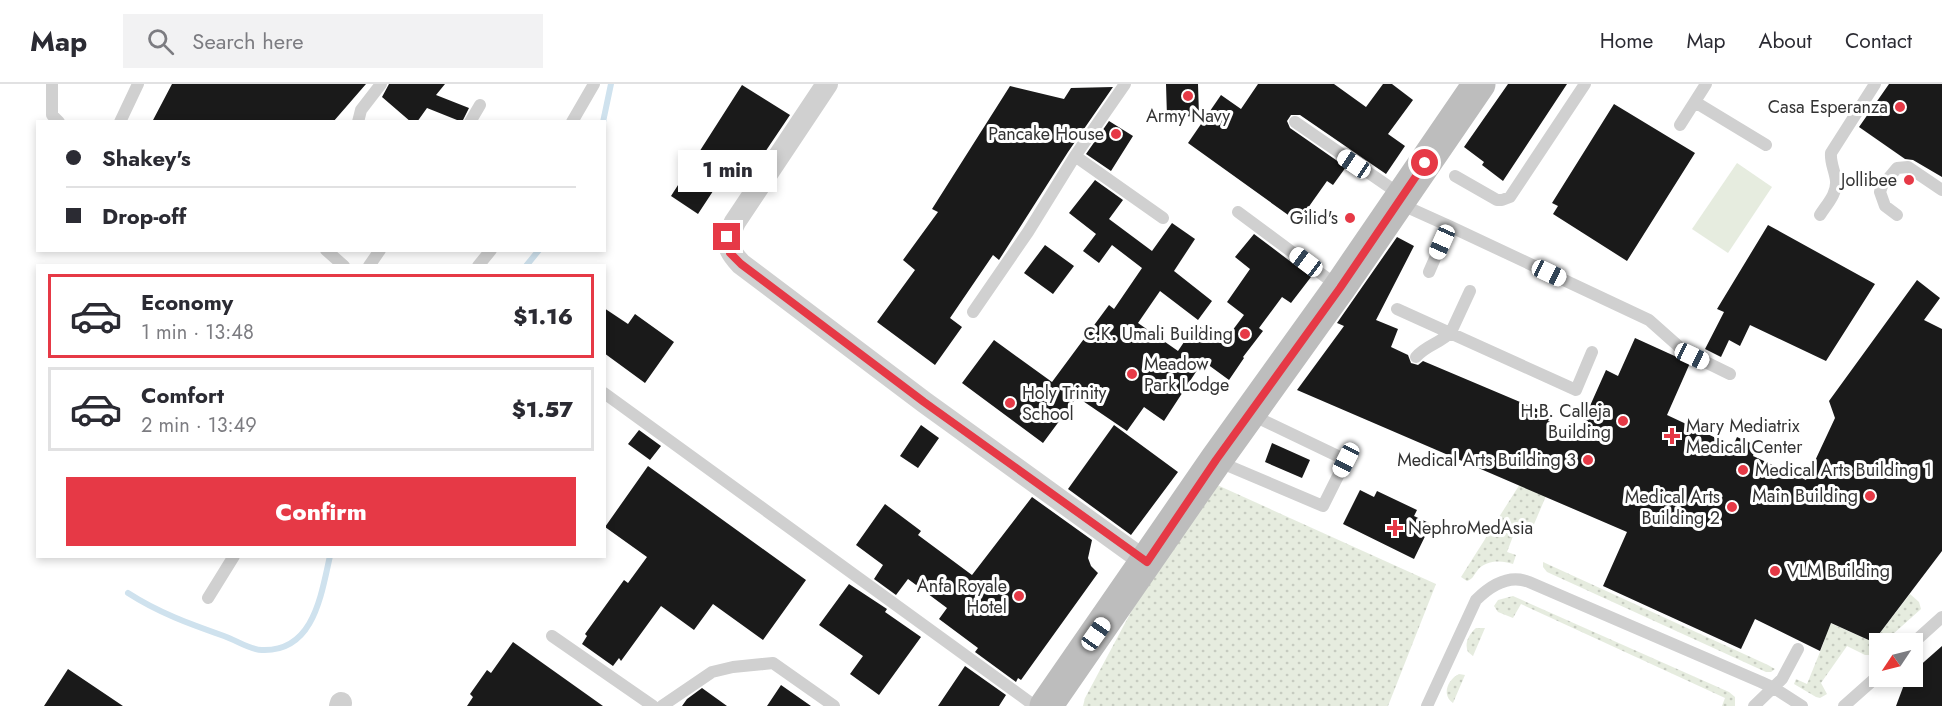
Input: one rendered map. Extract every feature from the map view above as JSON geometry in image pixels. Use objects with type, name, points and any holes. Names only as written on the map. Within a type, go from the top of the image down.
[{"type":"street","points":[[827,84],[735,222],[727,237],[730,253],[741,264],[924,402],[1147,562]]},
{"type":"street","points":[[1046,706],[1248,414],[1340,288],[1479,84]]},
{"type":"lane","points":[[51,84],[52,115],[56,120]]},
{"type":"lane","points":[[121,120],[138,84]]},
{"type":"lane","points":[[358,120],[361,110],[381,84]]},
{"type":"lane","points":[[574,120],[594,84]]},
{"type":"lane","points":[[973,312],[1125,84]]},
{"type":"lane","points":[[1455,177],[1497,200],[1510,197],[1585,84]]},
{"type":"lane","points":[[1680,125],[1706,84]]},
{"type":"lane","points":[[1820,215],[1836,188],[1830,160],[1831,153],[1875,84]]},
{"type":"lane","points":[[1695,102],[1766,145]]},
{"type":"lane","points":[[471,120],[480,105]]},
{"type":"lane","points":[[1295,122],[1400,199],[1449,226],[1649,320],[1685,352],[1730,374]]},
{"type":"lane","points":[[1075,156],[1163,218]]},
{"type":"lane","points":[[1897,215],[1885,206],[1880,192],[1882,186],[1897,168],[1908,167],[1942,190]]},
{"type":"lane","points":[[1238,212],[1340,288]]},
{"type":"lane","points":[[1429,273],[1449,226]]},
{"type":"lane","points":[[328,252],[342,264]]},
{"type":"lane","points":[[480,264],[489,252]]},
{"type":"lane","points":[[1416,357],[1426,347],[1447,337],[1470,291]]},
{"type":"lane","points":[[1397,309],[1576,390],[1592,352]]},
{"type":"lane","points":[[606,394],[1035,706]]},
{"type":"lane","points":[[1216,460],[1323,506],[1346,460],[1248,414]]},
{"type":"lane","points":[[208,598],[233,558]]},
{"type":"lane","points":[[1427,706],[1476,600],[1490,588],[1515,579],[1529,582],[1774,688],[1802,706]]},
{"type":"lane","points":[[1923,634],[1942,617]]},
{"type":"lane","points":[[552,636],[653,706]]},
{"type":"lane","points":[[1754,706],[1786,674],[1798,649]]},
{"type":"lane","points":[[662,706],[712,672],[733,667],[773,663],[834,706]]},
{"type":"lane","points":[[1844,706],[1869,684]]},
{"type":"shaded area","points":[[1737,163],[1772,187],[1728,253],[1692,229]]},
{"type":"shaded area","points":[[1215,484],[1436,584],[1388,706],[1083,706],[1085,698],[1139,597]]},
{"type":"shaded area","points":[[1520,484],[1546,496],[1532,529],[1518,523],[1507,552],[1516,555],[1513,564],[1489,563],[1480,567],[1467,581],[1461,577]]},
{"type":"shaded area","points":[[1543,562],[1775,669],[1766,672],[1547,572],[1543,567]]},
{"type":"shaded area","points":[[1910,594],[1919,602],[1921,609],[1894,633],[1880,633]]},
{"type":"shaded area","points":[[1513,596],[1729,692],[1735,697],[1735,706],[1722,706],[1725,698],[1521,604],[1513,618],[1498,612],[1494,606],[1498,600]]},
{"type":"shaded area","points":[[1821,619],[1869,640],[1869,655],[1847,646],[1821,683],[1827,694],[1820,698],[1794,684],[1796,679],[1807,684],[1824,642],[1813,636]]},
{"type":"shaded area","points":[[1476,628],[1485,628],[1473,656],[1468,652],[1467,642]]},
{"type":"shaded area","points":[[1459,674],[1465,675],[1453,703],[1447,696],[1447,687]]},
{"type":"building","points":[[172,84],[366,84],[335,120],[153,120]]},
{"type":"building","points":[[389,84],[445,84],[436,95],[469,108],[463,120],[457,120],[427,108],[418,120],[409,120],[382,97]]},
{"type":"building","points":[[1166,84],[1198,84],[1199,116],[1167,117]]},
{"type":"building","points":[[1258,84],[1334,84],[1366,107],[1383,84],[1392,84],[1413,100],[1388,134],[1405,146],[1386,174],[1300,115],[1291,115],[1287,121],[1290,128],[1346,167],[1333,185],[1327,181],[1298,222],[1188,143],[1221,95],[1241,109]]},
{"type":"building","points":[[1508,84],[1567,84],[1503,181],[1482,165],[1484,162],[1464,147]]},
{"type":"building","points":[[1889,84],[1942,84],[1942,177],[1913,160],[1905,159],[1859,127]]},
{"type":"building","points":[[742,85],[790,115],[757,164],[738,153],[698,214],[671,196]]},
{"type":"building","points":[[1010,86],[1064,99],[1071,88],[1113,87],[1068,152],[999,260],[993,255],[950,318],[962,327],[935,365],[877,322],[915,270],[903,260],[938,212],[932,209]]},
{"type":"building","points":[[1614,104],[1695,153],[1627,261],[1553,214],[1558,206],[1552,203]]},
{"type":"building","points":[[1109,121],[1133,136],[1111,171],[1086,154]]},
{"type":"building","points":[[1095,180],[1123,200],[1109,219],[1152,251],[1172,223],[1195,239],[1174,271],[1212,301],[1198,320],[1160,291],[1138,323],[1178,351],[1196,324],[1223,343],[1244,315],[1227,302],[1250,269],[1235,257],[1254,234],[1311,277],[1291,303],[1282,297],[1259,328],[1263,331],[1229,380],[1203,361],[1164,421],[1144,407],[1127,431],[1077,397],[1043,443],[962,383],[994,340],[1052,382],[1109,305],[1114,309],[1142,268],[1112,245],[1099,263],[1083,251],[1096,234],[1069,213]]},
{"type":"building","points":[[1768,225],[1875,284],[1826,361],[1750,325],[1740,346],[1729,340],[1721,357],[1705,349],[1724,312],[1717,309]]},
{"type":"building","points":[[1397,237],[1414,246],[1376,320],[1398,329],[1391,347],[1408,355],[1411,363],[1418,365],[1423,361],[1551,415],[1548,421],[1577,435],[1606,370],[1618,376],[1635,338],[1690,363],[1667,415],[1733,446],[1737,437],[1757,446],[1753,456],[1806,480],[1835,418],[1829,401],[1917,280],[1940,298],[1924,320],[1942,329],[1942,551],[1880,633],[1869,633],[1869,640],[1831,623],[1820,651],[1755,619],[1741,649],[1603,586],[1627,532],[1297,390],[1344,326],[1337,323]]},
{"type":"building","points":[[1045,245],[1074,266],[1053,294],[1024,273]]},
{"type":"building","points":[[606,309],[628,324],[635,314],[674,342],[645,383],[606,354]]},
{"type":"building","points":[[921,425],[939,438],[918,468],[900,456]]},
{"type":"building","points":[[1114,425],[1178,472],[1131,535],[1068,489]]},
{"type":"building","points":[[639,430],[661,446],[650,460],[628,444]]},
{"type":"building","points":[[1272,443],[1310,460],[1302,478],[1265,462]]},
{"type":"building","points":[[648,466],[806,580],[763,640],[713,604],[694,630],[661,606],[621,661],[619,658],[613,666],[582,644],[587,636],[585,634],[624,580],[628,583],[647,557],[606,526]]},
{"type":"building","name":"NephroMedAsia","points":[[1360,490],[1374,497],[1377,491],[1417,510],[1414,516],[1431,524],[1414,559],[1343,524]]},
{"type":"building","name":"Anfa Royale Hotel","points":[[1032,497],[1092,540],[1088,558],[1091,566],[1098,573],[1021,680],[1018,678],[1016,682],[975,652],[978,648],[939,619],[947,608],[908,579],[896,595],[874,579],[883,565],[856,545],[885,504],[921,531],[918,535],[972,575]]},
{"type":"building","points":[[849,584],[887,609],[885,612],[921,637],[879,695],[850,674],[863,656],[819,625]]},
{"type":"building","points":[[513,642],[603,706],[467,706],[473,697],[470,694],[487,670],[491,673]]},
{"type":"building","points":[[1942,646],[1942,706],[1896,706],[1903,687],[1923,687],[1923,663]]},
{"type":"building","points":[[965,666],[1006,695],[999,706],[938,706]]},
{"type":"building","points":[[68,669],[123,706],[44,706]]},
{"type":"building","points":[[781,685],[811,706],[767,706]]},
{"type":"building","points":[[702,688],[727,706],[682,706],[687,699]]},
{"type":"waterway","points":[[603,120],[611,84]]},
{"type":"waterway","points":[[528,264],[537,252]]},
{"type":"waterway","points":[[128,593],[163,612],[248,647],[257,650],[279,648],[293,642],[312,618],[323,587],[330,558]]},
{"type":"place","name":"Army Navy","points":[[1188,96]]},
{"type":"place","name":"Casa Esperanza","points":[[1900,107]]},
{"type":"place","name":"Pancake House","points":[[1116,134]]},
{"type":"place","name":"Jollibee","points":[[1909,180]]},
{"type":"place","name":"Gilid's","points":[[1350,218]]},
{"type":"place","name":"C.K. Umali Building","points":[[1245,334]]},
{"type":"place","name":"Meadow Park Lodge","points":[[1132,374]]},
{"type":"place","name":"Holy Trinity School","points":[[1010,403]]},
{"type":"place","name":"H.B. Calleja Building","points":[[1623,421]]},
{"type":"place","name":"Mary Mediatrix Medical Center","points":[[1672,436]]},
{"type":"place","name":"Medical Arts Building 3","points":[[1588,460]]},
{"type":"place","name":"Medical Arts Building 1","points":[[1743,470]]},
{"type":"place","name":"Main Building","points":[[1870,496]]},
{"type":"place","name":"Medical Arts Building 2","points":[[1732,507]]},
{"type":"place","name":"NephroMedAsia","points":[[1395,528]]},
{"type":"place","name":"VLM Building","points":[[1775,571]]},
{"type":"place","name":"Anfa Royale Hotel","points":[[1019,596]]},
{"type":"route","points":[[727,237],[730,253],[741,264],[924,402],[1147,562],[1425,163]]}]
